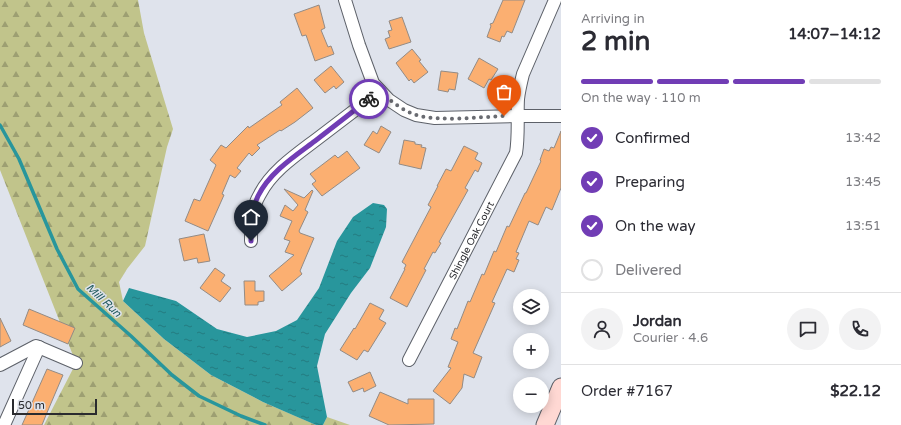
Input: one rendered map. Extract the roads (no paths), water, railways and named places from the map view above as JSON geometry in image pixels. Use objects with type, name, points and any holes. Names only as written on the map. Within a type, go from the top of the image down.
[{"type":"main road","points":[[545,425],[561,387]]},
{"type":"street","points":[[345,0],[374,83],[389,100],[404,110],[416,115],[447,118],[561,116]]},
{"type":"street","name":"Shingle Oak Court","points":[[409,360],[516,153],[519,92],[524,74],[555,0]]},
{"type":"street","points":[[251,241],[253,211],[259,195],[268,181],[289,161],[380,91]]},
{"type":"street","points":[[0,364],[36,346],[76,363]]},
{"type":"street","points":[[4,425],[39,347]]},
{"type":"water","points":[[373,203],[384,205],[387,209],[386,227],[370,268],[351,293],[325,334],[317,366],[327,417],[323,425],[316,425],[263,402],[211,375],[164,339],[123,301],[129,288],[176,301],[217,329],[247,337],[276,331],[297,320],[319,288],[337,241],[353,217]]},
{"type":"waterway","name":"Mill Run","points":[[0,125],[19,159],[57,249],[78,289],[172,375],[199,396],[241,416],[265,425]]}]
